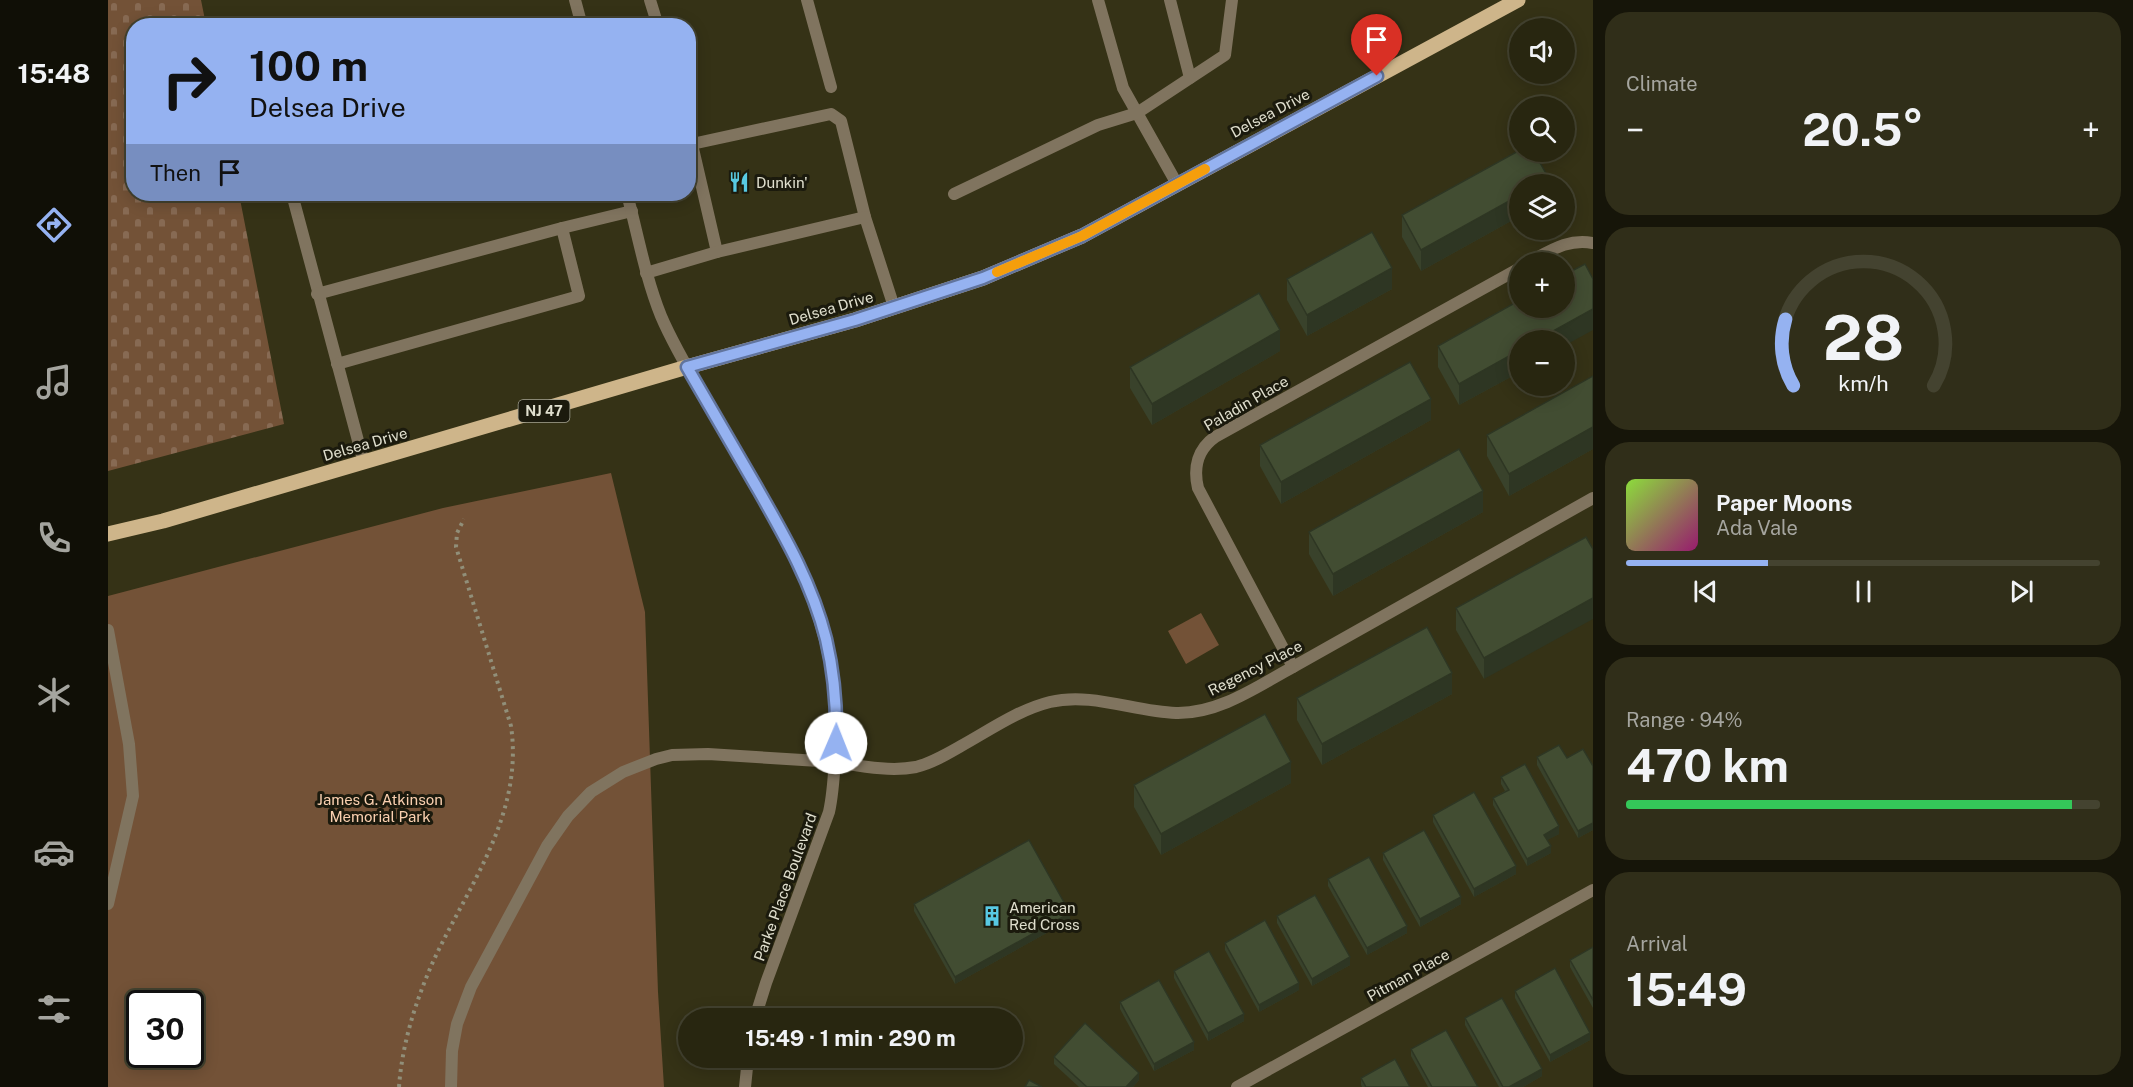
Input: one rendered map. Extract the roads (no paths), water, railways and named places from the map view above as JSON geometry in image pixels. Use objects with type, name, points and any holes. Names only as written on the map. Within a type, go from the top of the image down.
[{"type":"main road","name":"Delsea Drive","points":[[108,534],[163,521],[855,320],[983,278],[1082,236],[1518,0]]},
{"type":"street","points":[[575,0],[580,18]]},
{"type":"street","points":[[650,0],[656,18]]},
{"type":"street","points":[[807,0],[831,87]]},
{"type":"street","points":[[1098,0],[1123,88],[1177,184]]},
{"type":"street","points":[[1170,0],[1190,78]]},
{"type":"street","points":[[954,194],[1098,125],[1137,113],[1225,55],[1232,0]]},
{"type":"street","points":[[696,143],[831,114],[841,121],[865,217],[894,308]]},
{"type":"street","points":[[696,161],[717,252]]},
{"type":"street","points":[[294,201],[364,463]]},
{"type":"street","name":"Parke Place Boulevard","points":[[629,201],[646,273],[662,317],[687,367],[797,560],[813,599],[825,638],[833,677],[837,711],[832,798],[826,824],[758,1008]]},
{"type":"street","points":[[318,294],[632,211]]},
{"type":"street","points":[[646,273],[717,252],[865,217]]},
{"type":"street","points":[[337,364],[579,296],[562,228]]},
{"type":"street","points":[[1548,252],[1568,242],[1593,243]]},
{"type":"street","name":"Paladin Place","points":[[1293,667],[1198,488],[1196,470],[1203,448],[1215,437],[1509,274]]},
{"type":"street","name":"Regency Place","points":[[451,1087],[452,1051],[457,1024],[471,987],[547,846],[568,816],[591,792],[623,772],[672,755],[708,753],[904,769],[941,757],[1013,717],[1042,705],[1065,699],[1098,701],[1178,713],[1207,709],[1243,694],[1293,667],[1593,498]]},
{"type":"street","points":[[108,630],[129,744],[133,796],[108,904]]},
{"type":"street","name":"Pitman Place","points":[[1237,1087],[1593,890]]},
{"type":"street","points":[[745,1087],[747,1068]]},
{"type":"place","name":"Dunkin'","points":[[739,182]]},
{"type":"place","name":"American Red Cross","points":[[992,916]]},
{"type":"park label","name":"James G. Atkinson Memorial Park","points":[[380,808]]}]
